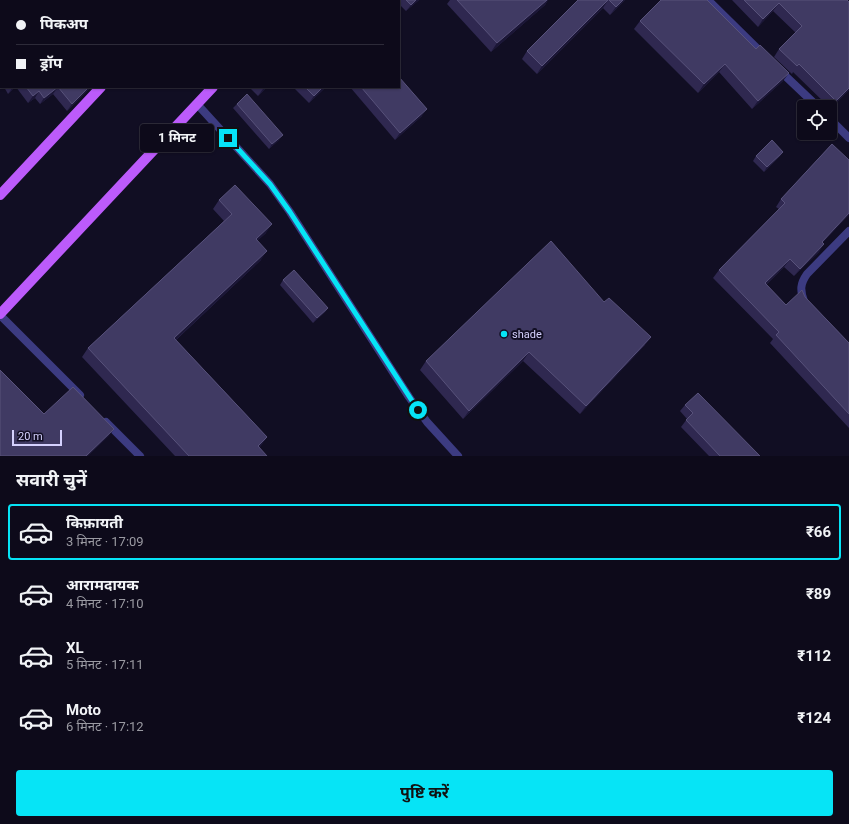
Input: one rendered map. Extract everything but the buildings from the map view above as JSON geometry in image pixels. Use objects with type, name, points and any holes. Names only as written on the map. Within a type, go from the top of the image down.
[{"type":"main road","points":[[0,195],[100,88]]},
{"type":"main road","points":[[0,314],[212,88]]},
{"type":"lane","points":[[708,0],[811,100]]},
{"type":"lane","points":[[197,104],[270,184],[290,212],[409,397],[427,422],[458,456]]},
{"type":"lane","points":[[837,126],[849,138]]},
{"type":"lane","points":[[809,306],[804,301],[801,291],[802,282],[807,274],[849,231]]},
{"type":"lane","points":[[0,314],[84,400]]},
{"type":"lane","points":[[101,416],[140,456]]},
{"type":"place","name":"shade","points":[[504,334]]},
{"type":"route","points":[[228,138],[270,184],[290,212],[318,258],[418,410]]}]
